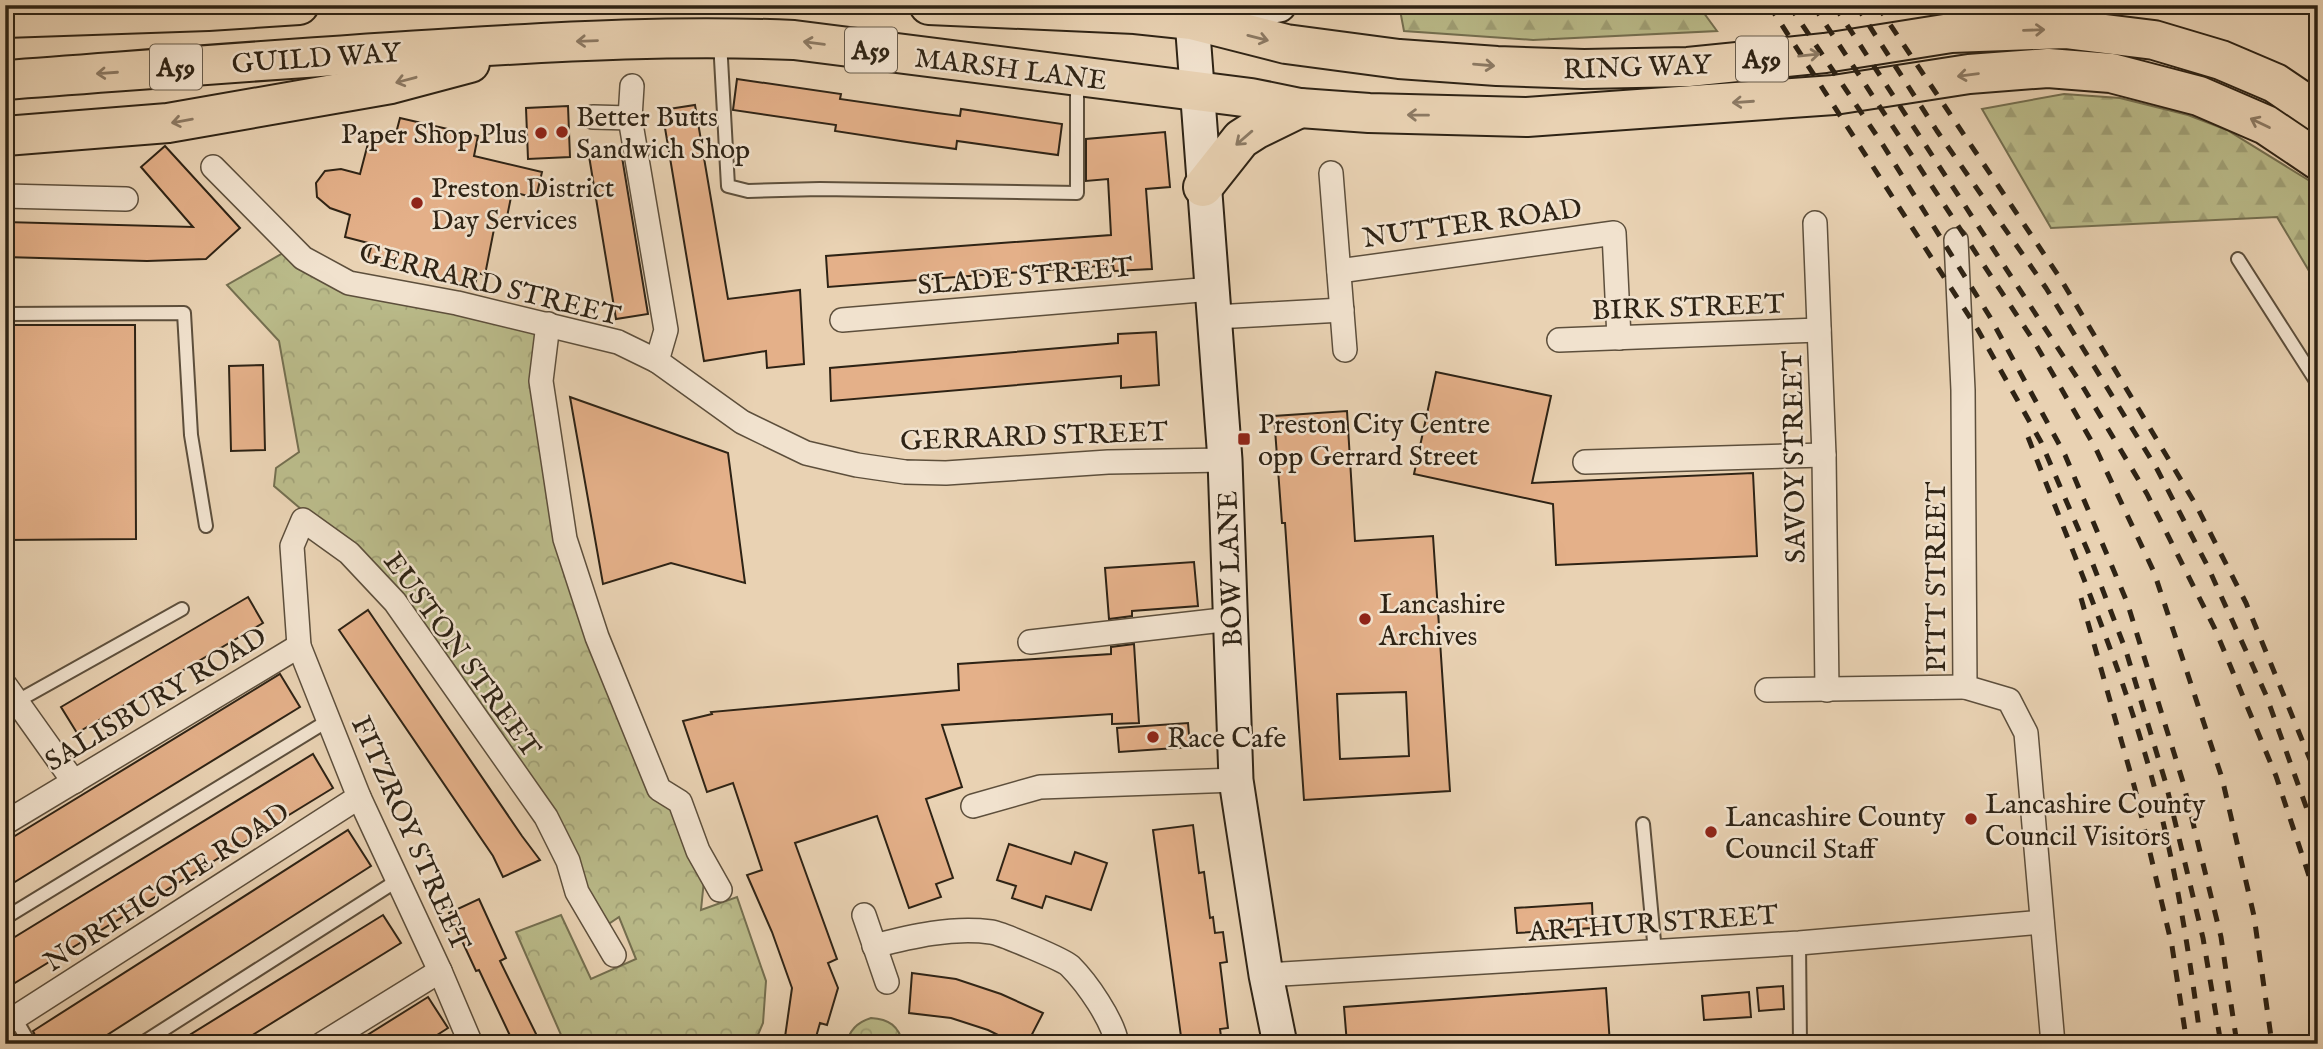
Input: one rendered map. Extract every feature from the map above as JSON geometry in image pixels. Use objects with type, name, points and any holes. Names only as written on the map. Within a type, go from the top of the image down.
[{"type":"highway","name":"GUILD WAY","points":[[5,19],[114,16],[276,6]]},
{"type":"highway","name":"MARSH LANE","points":[[950,6],[1135,14],[1191,13]]},
{"type":"highway","name":"RING WAY","points":[[1191,13],[1286,44],[1387,57],[1497,66],[1584,69],[1688,67],[1825,53],[1951,33],[2065,29],[2154,40],[2221,60],[2275,83],[2318,112]]},
{"type":"highway","name":"MARSH LANE","points":[[543,43],[720,37],[794,40],[1077,75],[1198,93]]},
{"type":"highway","name":"GUILD WAY","points":[[5,80],[346,54],[543,43]]},
{"type":"highway","points":[[5,135],[167,123],[391,84],[543,43]]},
{"type":"highway","name":"RING WAY","points":[[1198,93],[1251,98],[1300,108],[1369,114],[1527,117],[1834,95],[1969,74],[2048,68],[2111,73],[2199,96],[2266,125],[2318,160]]},
{"type":"highway","points":[[1203,187],[1241,139],[1300,108]]},
{"type":"street","name":"MARSH LANE","points":[[1191,13],[1279,5]]},
{"type":"street","points":[[1191,13],[1198,93]]},
{"type":"street","points":[[632,86],[630,118],[666,330],[657,361]]},
{"type":"street","name":"BOW LANE","points":[[1198,93],[1225,460],[1236,780],[1266,975],[1280,1044]]},
{"type":"street","points":[[593,117],[630,118]]},
{"type":"street","name":"GERRARD STREET","points":[[213,167],[303,258],[349,283],[457,303],[618,342],[657,361],[742,422],[806,453],[857,465],[905,472],[946,473],[1108,462],[1225,460]]},
{"type":"street","points":[[1331,173],[1345,350]]},
{"type":"street","points":[[5,196],[126,200]]},
{"type":"street","name":"SAVOY STREET","points":[[1815,223],[1824,455],[1827,690]]},
{"type":"street","name":"NUTTER ROAD","points":[[1339,271],[1614,233],[1619,338]]},
{"type":"street","name":"PITT STREET","points":[[1956,240],[1963,390],[1965,687],[2009,700],[2026,733],[2053,1043]]},
{"type":"street","name":"SLADE STREET","points":[[842,320],[1214,303],[1342,310]]},
{"type":"street","points":[[548,324],[541,381],[565,538],[597,637],[659,789],[680,802],[698,851],[720,890]]},
{"type":"street","name":"BIRK STREET","points":[[1559,340],[1819,330]]},
{"type":"street","points":[[1585,462],[1824,455]]},
{"type":"street","name":"EUSTON STREET","points":[[299,646],[292,546],[303,520],[349,553],[395,601],[546,817],[568,862],[577,892],[614,955]]},
{"type":"street","points":[[1030,642],[1231,619]]},
{"type":"street","name":"FITZROY STREET","points":[[299,646],[359,797],[471,1044]]},
{"type":"street","name":"SALISBURY ROAD","points":[[5,823],[299,646]]},
{"type":"street","points":[[1767,690],[1965,687]]},
{"type":"street","points":[[9,698],[74,782]]},
{"type":"street","points":[[973,806],[1040,787],[1236,780]]},
{"type":"street","name":"NORTHCOTE ROAD","points":[[10,1021],[359,797]]},
{"type":"street","points":[[864,915],[887,982]]},
{"type":"street","name":"ARTHUR STREET","points":[[1266,975],[1799,943],[2042,922]]},
{"type":"street","points":[[874,946],[930,932],[993,932],[1068,964],[1096,999],[1117,1044]]},
{"type":"street","points":[[322,1044],[440,971]]},
{"type":"lane","points":[[720,37],[729,186],[748,191],[820,189],[1077,193],[1077,75]]},
{"type":"lane","points":[[2238,258],[2318,384]]},
{"type":"lane","points":[[5,314],[184,313],[191,435],[206,526]]},
{"type":"lane","points":[[9,698],[182,609]]},
{"type":"lane","points":[[5,918],[329,720]]},
{"type":"lane","points":[[1643,824],[1655,952]]},
{"type":"lane","points":[[141,1044],[398,880]]},
{"type":"lane","points":[[1799,943],[1800,1044]]},
{"type":"lane","points":[[10,1021],[30,1044]]},
{"type":"green space","points":[[1473,5],[1698,5],[1717,31],[1533,40],[1404,31],[1400,10]]},
{"type":"green space","points":[[2064,94],[2120,98],[2188,115],[2227,130],[2318,186],[2318,286],[2277,217],[2051,228],[1982,109]]},
{"type":"green space","points":[[283,253],[539,328],[559,536],[677,806],[704,880],[701,910],[737,897],[766,981],[763,1023],[754,1044],[565,1044],[516,932],[561,915],[591,979],[636,959],[619,917],[607,925],[502,747],[308,515],[274,486],[276,468],[299,452],[279,341],[227,285]]},
{"type":"green space","points":[[871,1018],[892,1025],[899,1032],[903,1044],[847,1044],[855,1027]]},
{"type":"building","points":[[737,79],[841,94],[840,99],[937,113],[960,116],[961,109],[1062,124],[1058,155],[957,141],[956,149],[835,131],[836,125],[733,110]]},
{"type":"building","points":[[695,105],[728,299],[800,290],[804,364],[767,368],[766,351],[704,361],[662,110]]},
{"type":"building","name":"Paper Shop Plus","points":[[568,106],[570,157],[528,159],[526,108]]},
{"type":"building","name":"Preston District Day Services","points":[[400,118],[478,136],[474,156],[542,172],[536,198],[512,192],[505,227],[495,224],[485,275],[478,273],[474,288],[367,261],[372,244],[345,237],[350,215],[330,208],[317,197],[316,183],[325,171],[341,169],[360,174],[371,132],[395,137]]},
{"type":"building","points":[[1165,132],[1170,187],[1146,189],[1152,269],[1114,271],[1113,265],[828,287],[826,256],[1111,235],[1108,179],[1086,181],[1086,139]]},
{"type":"building","points":[[165,146],[240,228],[206,259],[147,261],[5,257],[5,222],[193,227],[141,167]]},
{"type":"building","points":[[621,151],[648,314],[616,319],[589,156]]},
{"type":"building","points":[[5,325],[135,325],[136,539],[5,540]]},
{"type":"building","points":[[1156,332],[1159,385],[1121,388],[1121,376],[831,401],[830,368],[1118,343],[1118,334]]},
{"type":"building","points":[[263,365],[265,450],[231,451],[229,366]]},
{"type":"building","points":[[1436,372],[1551,396],[1532,483],[1753,473],[1757,556],[1556,565],[1553,504],[1414,474]]},
{"type":"building","points":[[570,397],[728,453],[745,583],[671,563],[603,584]]},
{"type":"building","name":"Lancashire Archives","points":[[1347,411],[1355,541],[1433,536],[1450,791],[1304,800],[1285,523],[1282,523],[1274,416]],"holes":[[[1406,692],[1409,756],[1340,759],[1337,694]]]},
{"type":"building","points":[[1194,562],[1198,606],[1132,611],[1132,616],[1109,619],[1105,568]]},
{"type":"building","points":[[248,597],[263,623],[77,733],[61,707]]},
{"type":"building","points":[[368,610],[540,860],[503,877],[493,856],[339,630]]},
{"type":"building","points":[[1134,644],[1139,723],[1112,724],[1112,714],[942,725],[962,787],[926,799],[953,878],[936,884],[941,897],[909,908],[877,816],[795,843],[837,959],[828,963],[838,988],[827,1025],[820,1023],[814,1044],[784,1044],[792,988],[772,932],[747,875],[762,870],[733,783],[707,792],[683,721],[712,714],[711,712],[959,690],[958,664],[1111,654],[1111,647]]},
{"type":"building","points":[[280,674],[300,707],[5,888],[5,842]]},
{"type":"building","name":"Race Cafe","points":[[1188,723],[1190,747],[1119,752],[1117,728]]},
{"type":"building","points":[[313,754],[333,788],[5,989],[5,943]]},
{"type":"building","points":[[1193,825],[1199,873],[1204,872],[1210,918],[1213,917],[1215,933],[1223,932],[1227,962],[1220,963],[1228,1028],[1220,1029],[1222,1044],[1182,1044],[1153,830]]},
{"type":"building","points":[[348,830],[371,866],[93,1044],[39,1044],[33,1031]]},
{"type":"building","points":[[1009,844],[1071,864],[1075,852],[1107,863],[1091,910],[1046,896],[1042,908],[1012,898],[1016,886],[997,880]]},
{"type":"building","points":[[479,899],[506,958],[500,961],[541,1044],[514,1044],[449,913]]},
{"type":"building","points":[[1592,903],[1593,928],[1517,933],[1515,908]]},
{"type":"building","points":[[383,915],[401,943],[238,1044],[175,1044]]},
{"type":"building","points":[[912,973],[956,979],[1001,994],[1043,1013],[1027,1044],[1016,1044],[988,1030],[951,1018],[909,1013]]},
{"type":"building","points":[[1783,986],[1784,1009],[1759,1011],[1757,988]]},
{"type":"building","points":[[1606,988],[1610,1044],[1347,1044],[1344,1007]]},
{"type":"building","points":[[1749,992],[1751,1017],[1704,1020],[1702,996]]},
{"type":"building","points":[[428,997],[448,1028],[423,1044],[353,1044]]},
{"type":"railway","points":[[1769,5],[1978,330],[2041,442],[2089,554],[2126,651],[2166,784],[2203,938],[2221,1044]]},
{"type":"railway","points":[[1789,5],[1883,145],[1990,317],[2065,455],[2127,602],[2183,782],[2221,937],[2237,1044]]},
{"type":"railway","points":[[1813,5],[2035,343],[2096,449],[2154,572],[2222,778],[2254,916],[2272,1044]]},
{"type":"railway","points":[[1834,5],[2080,382],[2147,494],[2215,629],[2276,776],[2318,903]]},
{"type":"railway","points":[[1856,5],[1937,131],[2046,288],[2157,469],[2207,565],[2266,695],[2318,840]]},
{"type":"railway","points":[[1877,5],[2060,278],[2196,505],[2246,603],[2318,779]]},
{"type":"railway","points":[[2028,437],[2111,651],[2153,782],[2182,912],[2201,1044]]},
{"type":"railway","points":[[2081,598],[2135,789],[2172,946],[2187,1044]]},
{"type":"place","name":"Better Butts Sandwich Shop","points":[[562,132]]},
{"type":"place","name":"Paper Shop Plus","points":[[541,133]]},
{"type":"place","name":"Preston District Day Services","points":[[417,203]]},
{"type":"place","name":"Preston City Centre opp Gerrard Street","points":[[1244,439]]},
{"type":"place","name":"Lancashire Archives","points":[[1365,619]]},
{"type":"place","name":"Race Cafe","points":[[1153,737]]},
{"type":"place","name":"Lancashire County Council Visitors","points":[[1971,819]]},
{"type":"place","name":"Lancashire County Council Staff","points":[[1711,832]]}]
